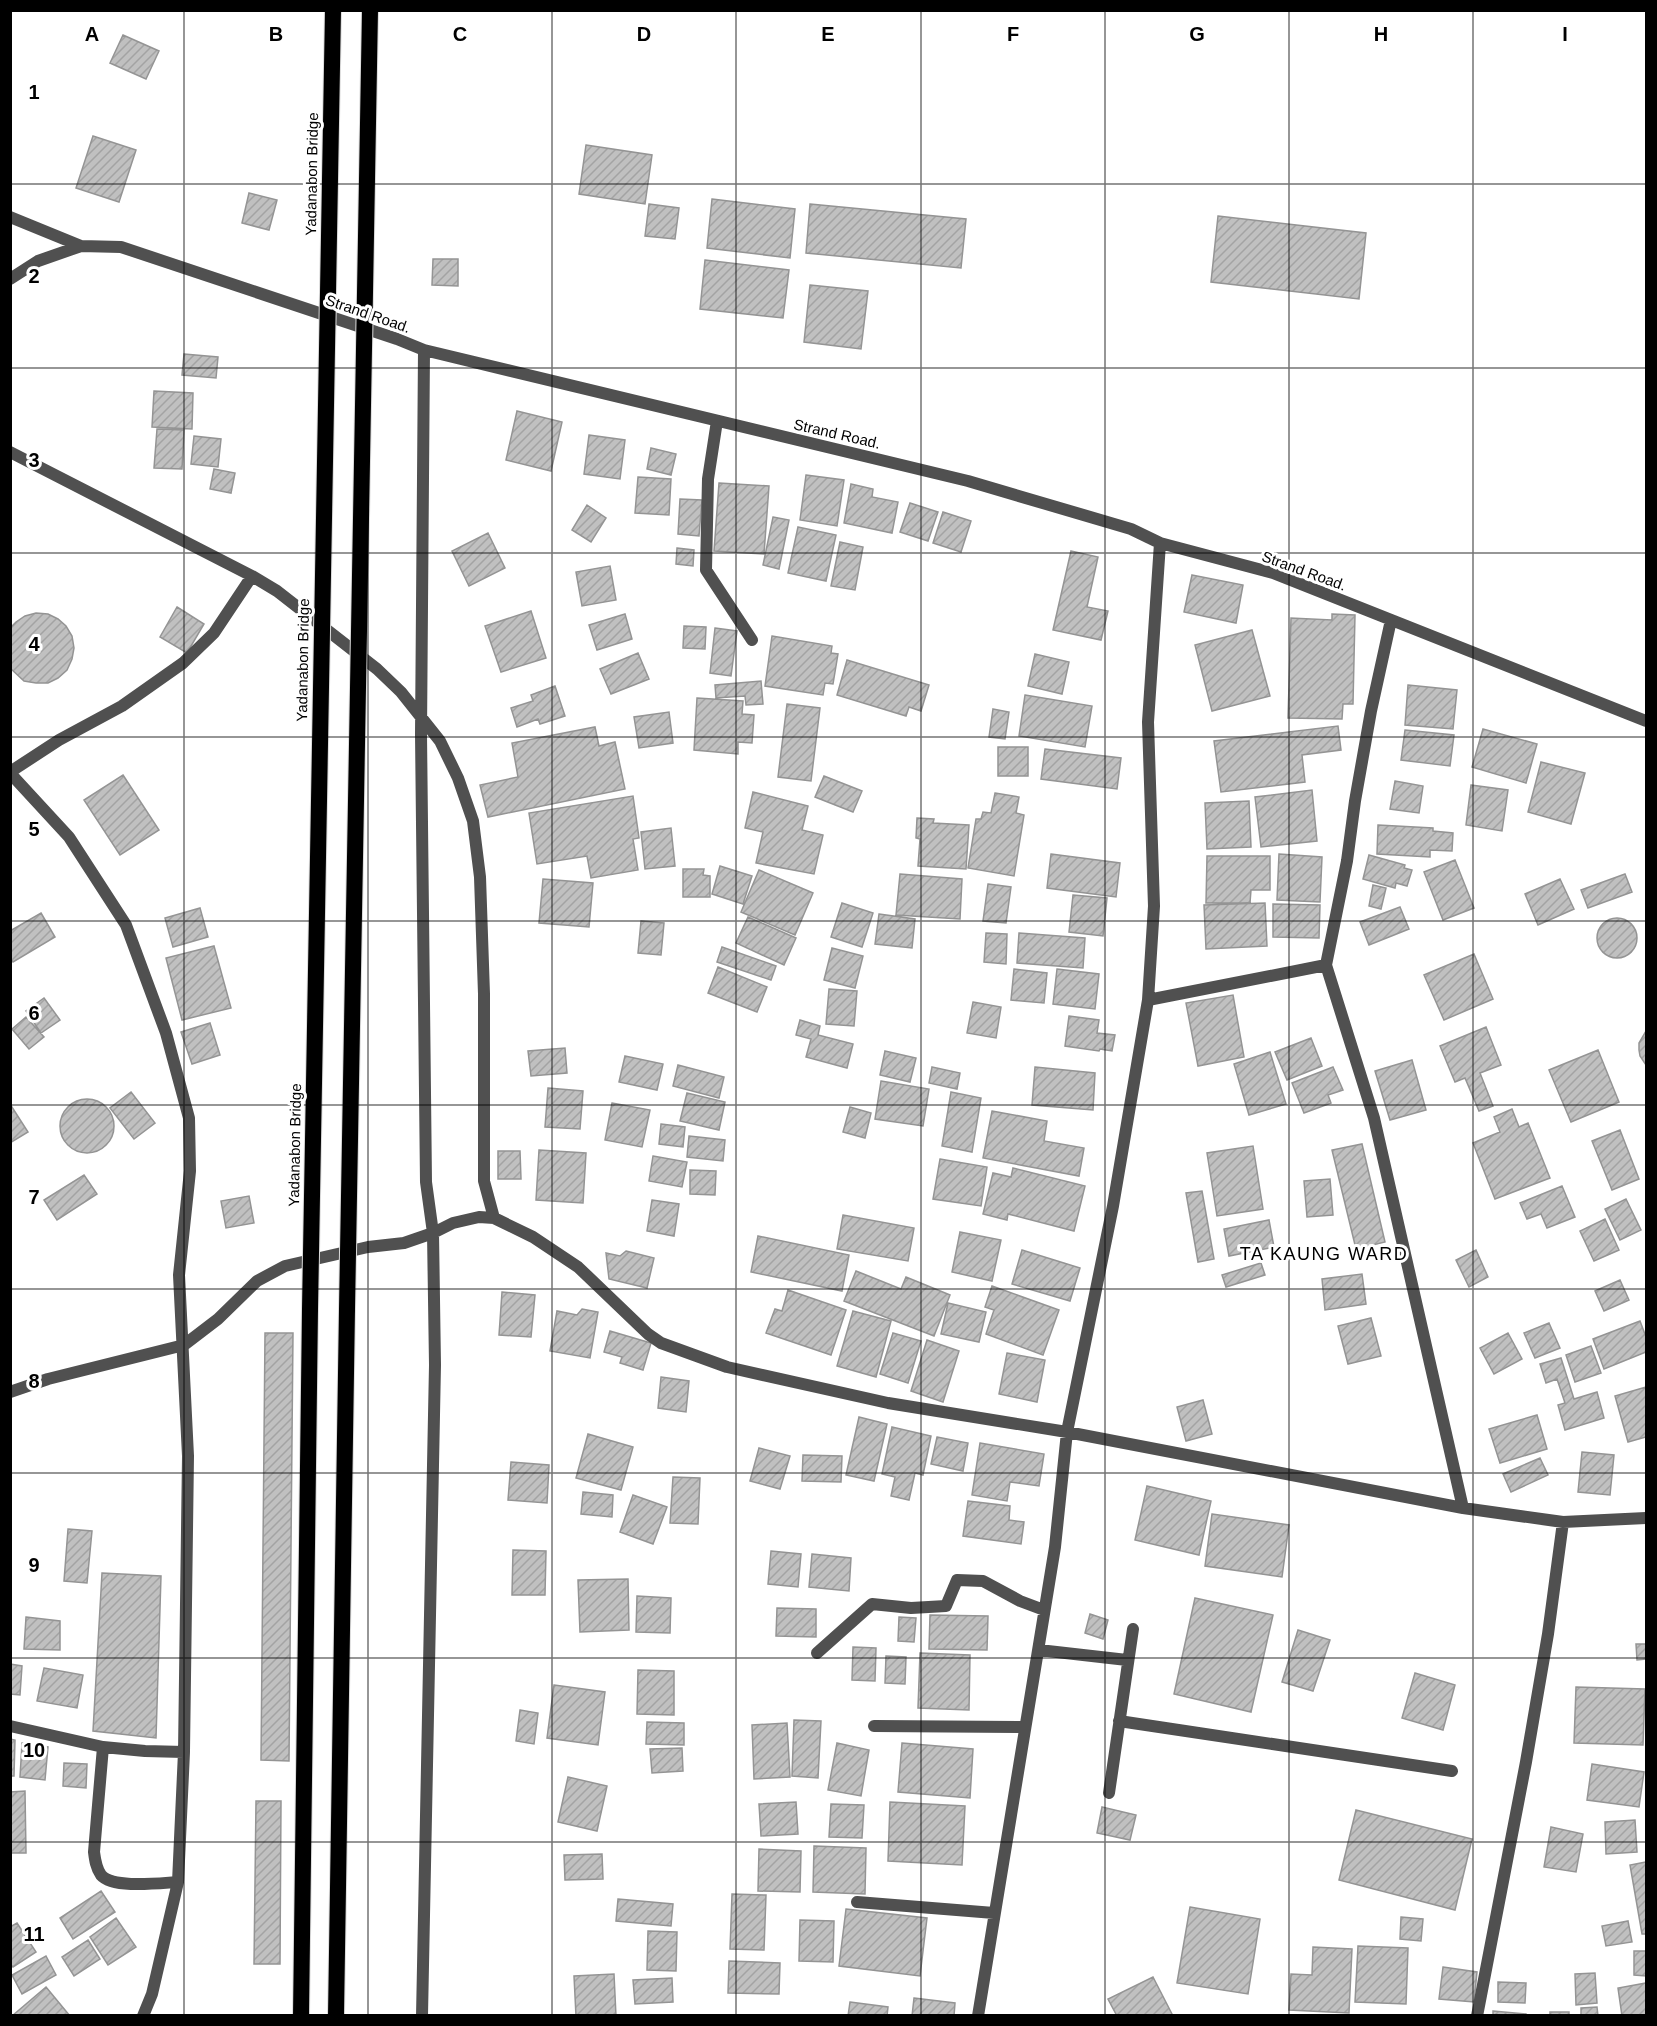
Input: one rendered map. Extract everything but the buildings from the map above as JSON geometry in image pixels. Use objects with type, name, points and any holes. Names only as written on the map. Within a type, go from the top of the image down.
[{"type":"highway","name":"Yadanabon Bridge","points":[[301,2016],[310,1309],[333,10]]},
{"type":"highway","points":[[336,2016],[370,10]]},
{"type":"street","points":[[10,217],[81,246]]},
{"type":"street","name":"Strand Road.","points":[[10,279],[38,261],[81,246],[121,247],[424,350],[968,481],[1131,529],[1160,543],[1273,573],[1647,721]]},
{"type":"street","points":[[422,2016],[435,1365],[433,1233],[426,1182],[422,720],[424,350]]},
{"type":"street","points":[[717,421],[708,479],[705,570],[752,640]]},
{"type":"street","points":[[10,452],[277,591],[377,669],[401,692],[440,741],[458,778],[473,821],[480,877],[484,1006],[484,1181],[494,1218]]},
{"type":"street","points":[[978,2016],[1055,1547],[1067,1432],[1113,1206],[1148,1000],[1154,906],[1148,722],[1160,543]]},
{"type":"street","points":[[143,2016],[152,1994],[177,1882],[184,1752],[188,1456],[179,1275],[190,1171],[189,1118],[166,1033],[126,925],[69,837],[10,773],[59,741],[122,706],[183,663],[214,633],[252,576]]},
{"type":"street","points":[[1391,620],[1371,711],[1347,861],[1326,965],[1374,1118],[1463,1508]]},
{"type":"street","points":[[1148,1000],[1326,965]]},
{"type":"street","points":[[10,1392],[48,1379],[184,1346],[218,1319],[257,1281],[285,1266],[368,1247],[404,1242],[433,1233],[453,1223],[479,1217],[494,1218],[533,1237],[578,1268],[648,1335],[692,1356],[727,1367],[888,1403],[1067,1432],[1463,1508],[1563,1522],[1647,1518]]},
{"type":"street","points":[[1476,2016],[1526,1762],[1548,1634],[1563,1522]]},
{"type":"street","points":[[817,1653],[872,1604],[910,1608],[946,1606],[957,1580],[983,1581],[1044,1611]]},
{"type":"street","points":[[1109,1793],[1133,1629]]},
{"type":"street","points":[[1039,1650],[1127,1660]]},
{"type":"street","points":[[1119,1721],[1452,1771]]},
{"type":"street","points":[[10,1726],[103,1747],[184,1752]]},
{"type":"street","points":[[874,1726],[1024,1727]]},
{"type":"street","points":[[103,1747],[94,1851],[96,1866],[103,1877],[116,1882],[177,1882]]},
{"type":"street","points":[[857,1902],[994,1913]]},
{"type":"district","name":"TA KAUNG WARD","points":[[1324,1254]]}]
